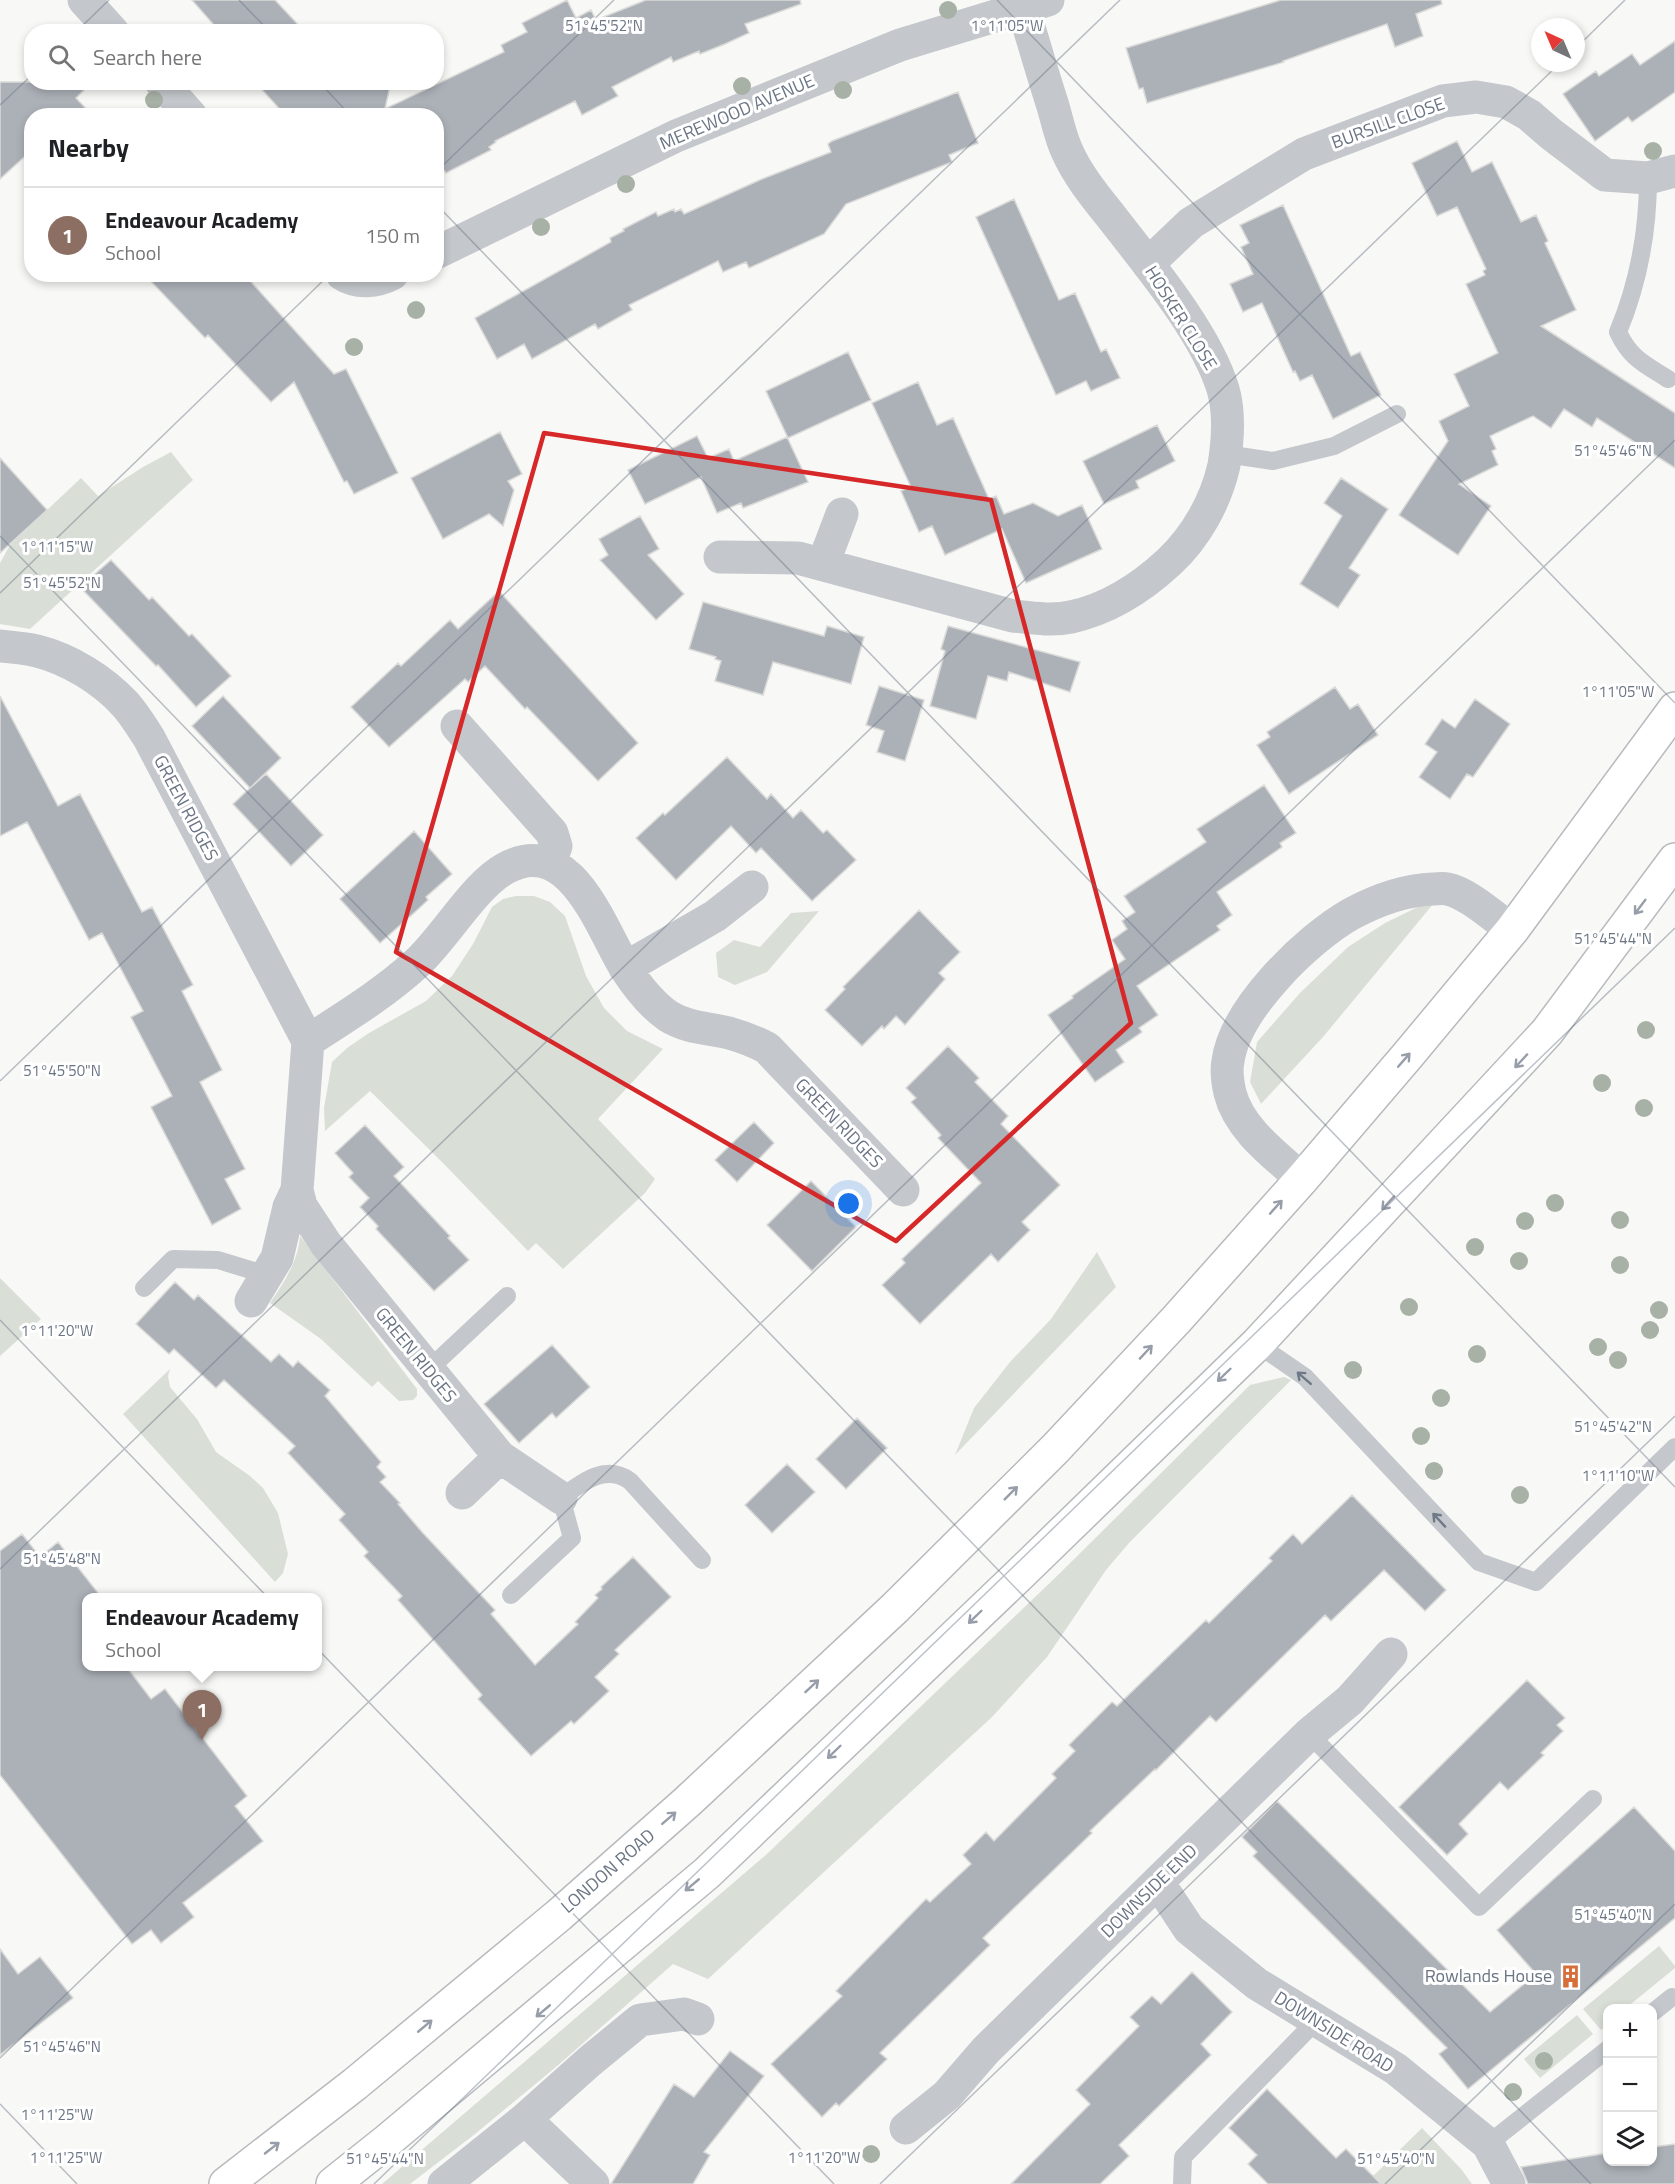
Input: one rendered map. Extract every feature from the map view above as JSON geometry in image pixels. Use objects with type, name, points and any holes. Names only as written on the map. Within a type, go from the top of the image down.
[{"type":"highway","name":"LONDON ROAD","points":[[226,2184],[355,2084],[559,1915],[687,1802],[887,1616],[1055,1449],[1302,1179],[1512,930],[1675,709]]},
{"type":"highway","points":[[333,2184],[707,1873],[1257,1344],[1547,1032],[1675,860]]},
{"type":"street","points":[[84,0],[106,24]]},
{"type":"street","name":"MEREWOOD AVENUE","points":[[444,249],[676,136],[900,45],[1036,4]]},
{"type":"street","name":"HOSKER CLOSE","points":[[720,557],[798,558],[1013,616],[1046,619],[1071,617],[1099,608],[1127,594],[1152,577],[1194,534],[1210,506],[1221,477],[1226,454],[1228,425],[1223,390],[1210,357],[1180,309],[1085,183],[1066,151],[1036,4]]},
{"type":"street","points":[[167,90],[184,108]]},
{"type":"street","name":"BURSILL CLOSE","points":[[1148,264],[1191,223],[1304,154],[1443,101],[1476,97],[1506,102],[1529,115],[1605,175],[1662,174]]},
{"type":"street","points":[[823,564],[842,514]]},
{"type":"street","name":"GREEN RIDGES","points":[[0,646],[37,651],[61,659],[106,687],[125,705],[149,738],[308,1041],[297,1190],[301,1206],[326,1244],[500,1457],[561,1498]]},
{"type":"street","points":[[308,1041],[375,997],[416,964],[446,933],[486,884],[506,868],[525,862],[550,863],[556,846],[552,833],[457,726]]},
{"type":"street","name":"GREEN RIDGES","points":[[550,863],[570,878],[585,894],[606,929],[625,968],[655,1005],[685,1025],[749,1038],[767,1048],[903,1190]]},
{"type":"street","points":[[625,968],[715,916],[752,886]]},
{"type":"street","points":[[1302,1179],[1241,1120],[1230,1093],[1227,1062],[1234,1038],[1260,996],[1279,974],[1327,930],[1358,911],[1396,894],[1420,889],[1447,889],[1479,906],[1512,930]]},
{"type":"street","name":"GREEN RIDGES","points":[[259,1288],[277,1258],[289,1207],[297,1190]]},
{"type":"street","points":[[462,1493],[500,1457]]},
{"type":"street","name":"DOWNSIDE END","points":[[906,2128],[947,2095],[986,2050],[1309,1734],[1350,1700],[1391,1654]]},
{"type":"street","name":"DOWNSIDE ROAD","points":[[1158,1882],[1189,1929],[1257,1984],[1396,2069],[1488,2145],[1509,2184]]},
{"type":"street","points":[[444,2184],[525,2119],[640,2020],[684,2014],[698,2019]]},
{"type":"street","points":[[525,2119],[593,2184]]},
{"type":"lane","points":[[1662,174],[1646,229],[1627,312],[1618,332],[1630,353],[1668,379]]},
{"type":"lane","points":[[1226,454],[1273,461],[1334,446],[1397,414]]},
{"type":"lane","points":[[144,1288],[172,1259],[218,1260],[259,1288]]},
{"type":"lane","points":[[428,1370],[507,1296]]},
{"type":"lane","points":[[1257,1344],[1305,1377],[1479,1562],[1536,1582],[1675,1447]]},
{"type":"lane","points":[[511,1595],[572,1538],[561,1498],[588,1479],[606,1473],[622,1476],[630,1481],[702,1560]]},
{"type":"lane","points":[[1309,1734],[1479,1907],[1593,1799]]},
{"type":"lane","points":[[1657,2010],[1672,1998]]},
{"type":"lane","points":[[1182,2184],[1183,2157],[1317,2020]]},
{"type":"lane","points":[[1488,2145],[1603,2053]]},
{"type":"highlighted area","points":[[544,433],[991,500],[1131,1023],[896,1241],[396,952]]},
{"type":"shaded area","points":[[171,452],[193,480],[30,629],[0,624],[0,563],[10,545],[81,478],[98,496]]},
{"type":"shaded area","points":[[534,896],[550,902],[565,916],[586,976],[604,1008],[627,1031],[663,1049],[598,1119],[655,1179],[645,1193],[563,1269],[536,1243],[528,1251],[370,1091],[325,1131],[324,1108],[332,1062],[369,1033],[426,1001],[452,976],[473,944],[492,907],[503,899]]},
{"type":"shaded area","points":[[1434,903],[1323,1037],[1261,1104],[1250,1082],[1257,1042],[1300,993],[1348,947],[1385,923],[1424,904]]},
{"type":"shaded area","points":[[819,911],[767,972],[735,985],[718,977],[716,953],[734,940],[760,947],[791,913]]},
{"type":"shaded area","points":[[300,1236],[417,1389],[417,1396],[413,1400],[399,1401],[378,1381],[372,1387],[321,1339],[270,1303],[293,1263]]},
{"type":"shaded area","points":[[1097,1252],[1116,1287],[955,1455],[974,1408],[1010,1362],[1051,1319]]},
{"type":"shaded area","points":[[0,1278],[41,1319],[0,1356]]},
{"type":"shaded area","points":[[170,1369],[168,1376],[170,1387],[197,1419],[216,1452],[263,1488],[278,1513],[288,1554],[283,1573],[275,1582],[123,1414]]},
{"type":"shaded area","points":[[1284,1377],[1291,1380],[1129,1543],[1106,1570],[1047,1657],[992,1717],[708,1979],[673,1964],[556,2067],[410,2184],[382,2184],[768,1853],[1058,1575],[1250,1385]]},
{"type":"shaded area","points":[[1659,1946],[1675,1966],[1631,2004],[1603,2004],[1603,2028],[1601,2030],[1583,2009]]},
{"type":"shaded area","points":[[1577,2015],[1593,2034],[1540,2078],[1524,2059]]},
{"type":"shaded area","points":[[1422,2128],[1462,2170],[1472,2184],[1365,2184]]},
{"type":"building","points":[[192,0],[275,0],[298,24],[213,24]]},
{"type":"building","points":[[567,0],[576,18],[591,10],[596,20],[646,0],[800,0],[801,4],[745,24],[749,33],[725,44],[700,54],[699,51],[673,62],[671,57],[612,87],[618,96],[582,115],[575,101],[495,141],[489,147],[491,150],[446,173],[444,170],[444,108],[387,108],[425,90],[444,90],[444,81],[504,52],[501,45],[527,32],[522,23]]},
{"type":"building","points":[[1281,0],[1441,0],[1442,4],[1416,14],[1423,36],[1395,47],[1387,24],[1284,62],[1147,103],[1143,88],[1139,89],[1126,48]]},
{"type":"building","points":[[1675,41],[1675,92],[1632,122],[1628,117],[1595,141],[1563,94],[1596,71],[1599,76],[1632,54],[1640,65]]},
{"type":"building","points":[[0,82],[24,82],[24,90],[84,90],[76,98],[85,108],[24,108],[24,157],[0,179]]},
{"type":"building","points":[[262,90],[389,90],[385,108],[279,108]]},
{"type":"building","points":[[958,92],[978,143],[949,155],[952,162],[846,204],[824,234],[749,268],[746,262],[723,272],[718,261],[629,305],[632,310],[598,329],[595,324],[532,359],[524,344],[497,359],[475,318],[611,242],[610,238],[624,231],[623,229],[656,212],[658,216],[674,209],[675,212],[681,209],[684,214],[762,179],[831,152],[828,144],[832,141]]},
{"type":"building","points":[[1457,141],[1472,172],[1492,162],[1521,222],[1536,215],[1548,241],[1545,243],[1576,310],[1541,326],[1675,413],[1675,468],[1597,418],[1592,427],[1564,409],[1551,428],[1533,416],[1490,436],[1496,449],[1492,451],[1498,465],[1459,484],[1491,506],[1458,555],[1399,515],[1448,441],[1439,421],[1469,406],[1454,374],[1498,353],[1466,284],[1485,275],[1483,271],[1486,269],[1457,207],[1437,216],[1412,163]]},
{"type":"building","points":[[1014,199],[1059,300],[1075,293],[1101,352],[1106,349],[1120,378],[1091,391],[1086,381],[1056,395],[976,217]]},
{"type":"building","points":[[1283,205],[1351,356],[1360,352],[1381,395],[1333,419],[1312,375],[1300,381],[1295,371],[1293,372],[1262,303],[1243,312],[1230,284],[1253,274],[1241,247],[1249,243],[1240,225]]},
{"type":"building","points":[[152,282],[251,282],[334,374],[346,369],[398,473],[354,494],[347,481],[344,482],[294,382],[271,402],[208,335],[205,338]]},
{"type":"building","points":[[848,352],[871,400],[788,438],[766,391]]},
{"type":"building","points":[[918,382],[937,425],[953,418],[989,499],[996,496],[1004,514],[1033,503],[1058,516],[1082,505],[1102,549],[1026,583],[1002,529],[945,555],[932,526],[919,532],[901,491],[911,487],[872,403]]},
{"type":"building","points":[[1157,425],[1175,461],[1136,481],[1139,488],[1104,504],[1083,461]]},
{"type":"building","points":[[500,432],[522,474],[508,481],[514,490],[503,526],[489,514],[443,539],[411,478]]},
{"type":"building","points":[[697,436],[708,458],[729,449],[734,461],[787,437],[808,482],[743,508],[741,503],[717,513],[701,477],[645,504],[628,470]]},
{"type":"building","points":[[0,458],[47,510],[0,553]]},
{"type":"building","points":[[1341,478],[1388,509],[1349,568],[1360,575],[1338,608],[1300,584],[1342,516],[1324,503]]},
{"type":"building","points":[[640,516],[659,549],[648,555],[684,594],[656,620],[600,560],[608,555],[599,539]]},
{"type":"building","points":[[111,560],[149,600],[152,597],[189,636],[192,634],[231,676],[196,707],[158,665],[156,666],[80,587]]},
{"type":"building","points":[[499,591],[638,743],[598,781],[485,666],[468,682],[465,679],[389,747],[351,707],[398,663],[401,666],[450,620],[458,629]]},
{"type":"building","points":[[703,602],[824,636],[827,626],[864,637],[851,684],[773,662],[763,695],[715,681],[721,661],[715,659],[716,657],[689,649]]},
{"type":"building","points":[[948,626],[1080,662],[1070,692],[1009,672],[1007,681],[988,676],[976,719],[930,706],[945,651],[941,649]]},
{"type":"building","points":[[879,686],[924,700],[905,761],[877,752],[884,731],[866,725]]},
{"type":"building","points":[[1335,687],[1350,709],[1358,704],[1378,735],[1289,794],[1257,745],[1270,737],[1267,732]]},
{"type":"building","points":[[0,696],[58,806],[80,794],[142,912],[152,907],[193,985],[182,991],[222,1070],[200,1082],[245,1169],[225,1179],[241,1209],[212,1225],[151,1107],[172,1096],[131,1017],[143,1011],[102,933],[89,940],[27,822],[0,836]]},
{"type":"building","points":[[223,696],[281,758],[250,788],[192,726]]},
{"type":"building","points":[[1475,699],[1510,724],[1473,777],[1467,774],[1450,799],[1419,777],[1437,752],[1425,744],[1442,719],[1455,728]]},
{"type":"building","points":[[727,757],[767,799],[771,794],[793,818],[801,810],[823,833],[827,830],[856,860],[812,901],[761,848],[756,853],[731,826],[676,880],[636,838],[663,813],[665,815]]},
{"type":"building","points":[[266,774],[323,835],[291,866],[233,804]]},
{"type":"building","points":[[1264,785],[1296,833],[1280,843],[1282,847],[1217,892],[1232,915],[1217,926],[1220,930],[1137,986],[1158,1015],[1139,1028],[1142,1032],[1116,1050],[1124,1062],[1095,1082],[1048,1015],[1125,959],[1112,940],[1127,929],[1122,921],[1135,912],[1124,896],[1206,842],[1197,829]]},
{"type":"building","points":[[414,831],[452,874],[426,897],[428,900],[380,943],[340,899]]},
{"type":"building","points":[[919,910],[960,952],[939,973],[945,979],[905,1025],[896,1016],[884,1029],[882,1026],[862,1046],[825,1010],[845,989],[843,987]]},
{"type":"building","points":[[948,1046],[979,1078],[975,1082],[1008,1116],[1001,1124],[1060,1185],[1022,1222],[1030,1230],[998,1262],[991,1254],[920,1324],[882,1285],[905,1263],[902,1259],[981,1183],[938,1138],[941,1135],[911,1102],[916,1098],[906,1088]]},
{"type":"building","points":[[754,1122],[774,1143],[737,1182],[715,1160]]},
{"type":"building","points":[[365,1125],[404,1167],[394,1176],[450,1236],[448,1238],[469,1260],[434,1291],[376,1229],[378,1226],[360,1207],[369,1198],[349,1177],[353,1173],[335,1153]]},
{"type":"building","points":[[811,1181],[856,1227],[812,1271],[767,1225]]},
{"type":"building","points":[[175,1282],[194,1300],[198,1295],[271,1362],[279,1354],[293,1367],[298,1361],[330,1390],[325,1396],[381,1462],[377,1467],[386,1477],[380,1482],[400,1503],[398,1504],[422,1532],[495,1610],[491,1614],[535,1665],[578,1624],[575,1622],[598,1598],[595,1595],[602,1589],[601,1587],[633,1557],[671,1597],[615,1650],[619,1654],[595,1677],[609,1691],[574,1724],[571,1721],[531,1756],[478,1699],[482,1695],[398,1600],[402,1596],[364,1556],[368,1552],[339,1520],[345,1514],[288,1453],[295,1446],[224,1380],[216,1388],[174,1349],[169,1354],[136,1324]]},
{"type":"building","points":[[552,1345],[590,1387],[556,1418],[552,1413],[519,1443],[484,1404]]},
{"type":"building","points":[[857,1418],[887,1448],[846,1489],[816,1459]]},
{"type":"building","points":[[787,1464],[815,1492],[772,1533],[745,1505]]},
{"type":"building","points":[[1352,1495],[1446,1590],[1425,1611],[1384,1570],[1331,1621],[1325,1615],[1216,1722],[1210,1716],[1090,1831],[1092,1833],[983,1938],[990,1945],[880,2053],[887,2059],[839,2106],[836,2103],[822,2117],[771,2064],[842,1996],[836,1991],[926,1899],[930,1902],[971,1864],[963,1855],[986,1832],[994,1841],[1056,1778],[1052,1774],[1075,1751],[1069,1745],[1112,1702],[1117,1706],[1206,1620],[1209,1623],[1272,1561],[1269,1558],[1293,1534],[1302,1544]]},
{"type":"building","points":[[22,1534],[40,1557],[58,1542],[98,1593],[82,1593],[82,1671],[130,1671],[151,1699],[165,1689],[247,1796],[235,1806],[263,1841],[183,1903],[194,1917],[161,1943],[151,1930],[132,1944],[0,1775],[0,1551]]},
{"type":"building","points":[[1527,1680],[1565,1718],[1557,1725],[1563,1731],[1541,1753],[1544,1755],[1508,1790],[1500,1782],[1459,1824],[1468,1834],[1447,1855],[1399,1807]]},
{"type":"building","points":[[1277,1801],[1490,2012],[1536,1974],[1497,1930],[1634,1807],[1675,1851],[1675,1918],[1468,2089],[1439,2054],[1447,2048],[1253,1856],[1257,1852],[1242,1837]]},
{"type":"building","points":[[0,1949],[18,1974],[40,1957],[73,1998],[0,2055]]},
{"type":"building","points":[[1192,1972],[1232,2012],[1201,2044],[1211,2055],[1119,2145],[1129,2156],[1100,2184],[1011,2184],[1090,2104],[1076,2090],[1139,2026],[1130,2017],[1152,1996],[1161,2004]]},
{"type":"building","points":[[730,2051],[764,2076],[704,2152],[710,2155],[693,2184],[611,2184],[674,2084],[694,2097]]},
{"type":"building","points":[[1267,2089],[1336,2158],[1346,2149],[1381,2184],[1268,2184],[1248,2164],[1257,2155],[1229,2128]]},
{"type":"building","points":[[1675,2144],[1675,2184],[1528,2184],[1521,2167],[1603,2154],[1603,2166],[1657,2166],[1657,2146]]},
{"type":"place","name":"Endeavour Academy","points":[[202,1740]]},
{"type":"place","name":"Rowlands House","points":[[1570,1976]]}]
